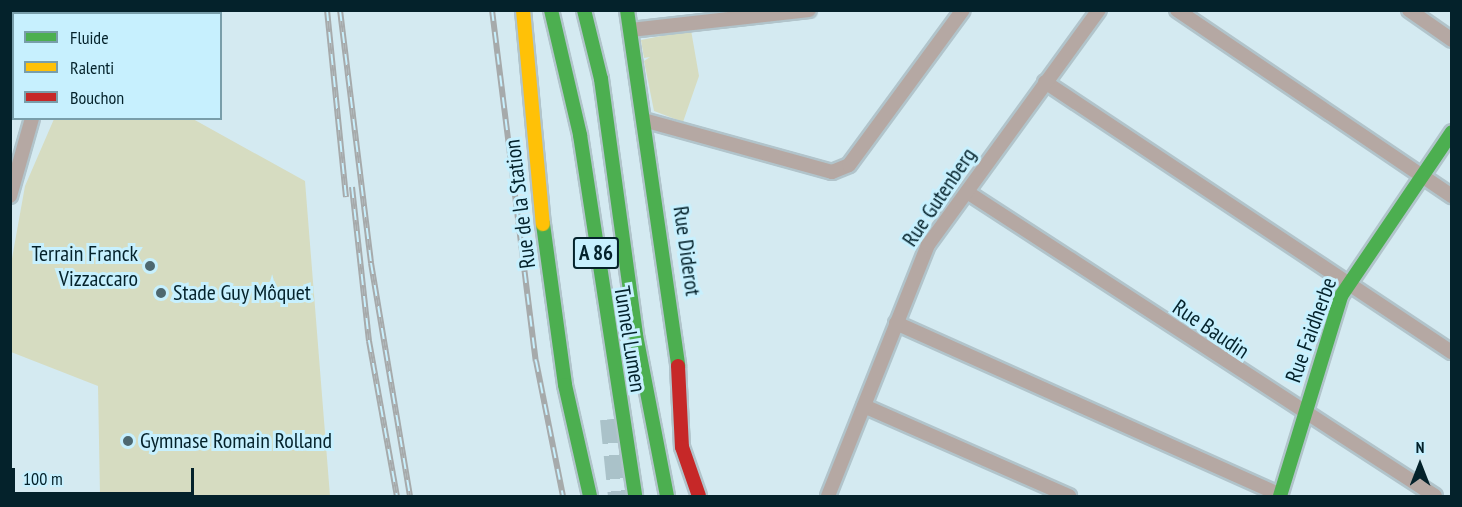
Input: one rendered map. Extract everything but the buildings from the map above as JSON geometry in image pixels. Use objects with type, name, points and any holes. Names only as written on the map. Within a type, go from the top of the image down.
[{"type":"main road","name":"Rue de la Station","points":[[523,10],[536,172],[563,373],[590,496]]},
{"type":"main road","name":"Tunnel Lumen","points":[[552,10],[580,135],[607,339],[635,496]]},
{"type":"main road","name":"Tunnel Lumen","points":[[584,10],[601,80],[636,335],[667,496]]},
{"type":"main road","name":"Rue Diderot","points":[[627,10],[647,121],[676,325],[676,410],[699,496]]},
{"type":"main road","name":"Rue Faidherbe","points":[[1280,496],[1303,415],[1347,285],[1452,132]]},
{"type":"street","points":[[631,30],[809,10]]},
{"type":"street","points":[[647,121],[832,172],[849,165],[963,10]]},
{"type":"street","name":"Rue Gutenberg","points":[[828,496],[918,265],[1045,82],[1099,10]]},
{"type":"street","points":[[1177,10],[1452,196]]},
{"type":"street","points":[[1409,10],[1452,40]]},
{"type":"street","points":[[1045,82],[1347,285],[1452,352]]},
{"type":"street","points":[[10,196],[16,150],[31,120]]},
{"type":"street","name":"Rue Baudin","points":[[967,192],[1415,490],[1435,496]]},
{"type":"street","points":[[896,323],[1280,496]]},
{"type":"street","points":[[864,406],[1069,496]]},
{"type":"green space","points":[[691,30],[699,76],[683,122],[654,111],[644,61],[650,57],[644,58],[641,40]]},
{"type":"green space","name":"Stade Guy Môquet","points":[[54,120],[195,120],[305,181],[330,496],[100,496],[98,386],[11,352],[11,264],[25,186]]},
{"type":"tunnel","points":[[612,419],[620,496]]},
{"type":"railway","points":[[327,10],[346,197]]},
{"type":"railway","points":[[340,10],[371,263],[410,496]]},
{"type":"railway","points":[[492,10],[536,361],[563,496]]},
{"type":"railway","points":[[352,187],[369,341],[397,496]]},
{"type":"traffic: fast","points":[[551,10],[580,135],[635,496]]},
{"type":"traffic: fast","points":[[584,10],[601,79],[636,335],[667,496]]},
{"type":"traffic: fast","points":[[627,10],[678,366]]},
{"type":"traffic: fast","points":[[1280,496],[1341,296],[1452,132]]},
{"type":"traffic: fast","points":[[543,224],[565,385],[590,496]]},
{"type":"traffic: slow","points":[[523,10],[543,224]]},
{"type":"traffic: jam","points":[[678,366],[682,447],[699,496]]},
{"type":"place","name":"Terrain Franck Vizzaccaro","points":[[150,266]]},
{"type":"place","name":"Stade Guy Môquet","points":[[161,293]]},
{"type":"place","name":"Gymnase Romain Rolland","points":[[128,441]]}]
